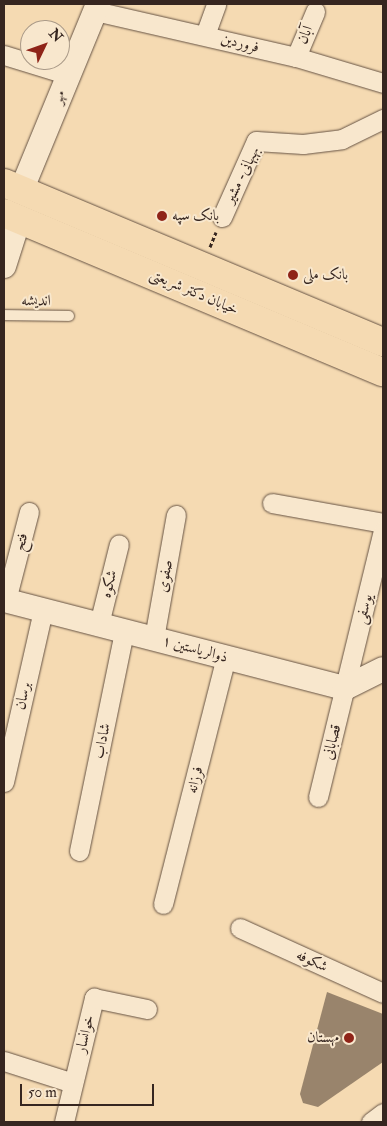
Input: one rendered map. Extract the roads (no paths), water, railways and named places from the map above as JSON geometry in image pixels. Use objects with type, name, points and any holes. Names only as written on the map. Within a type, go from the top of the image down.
[{"type":"main road","name":"خیابان دکتر شریعتی","points":[[12,187],[383,342]]},
{"type":"main road","name":"خیابان دکتر شریعتی","points":[[11,216],[383,372]]},
{"type":"street","points":[[204,35],[216,4]]},
{"type":"street","name":"فروردین","points":[[96,7],[296,57],[383,83]]},
{"type":"street","name":"مهر","points":[[12,187],[68,75],[96,7]]},
{"type":"street","name":"آبان","points":[[296,57],[315,12]]},
{"type":"street","points":[[4,55],[68,75]]},
{"type":"street","name":"بهبهانی- مشیر","points":[[222,217],[256,141],[304,144],[342,139],[383,119]]},
{"type":"street","points":[[4,266],[11,216]]},
{"type":"street","points":[[272,503],[383,523]]},
{"type":"street","name":"فتح","points":[[5,600],[29,512]]},
{"type":"street","name":"صفوی","points":[[154,638],[176,514]]},
{"type":"street","name":"یوسفی","points":[[345,688],[383,531]]},
{"type":"street","name":"شکوه","points":[[99,624],[119,544]]},
{"type":"street","name":"ذوالریاستین ۱","points":[[5,600],[345,688]]},
{"type":"street","name":"برسان","points":[[5,774],[43,610]]},
{"type":"street","name":"شاداب","points":[[79,851],[124,631]]},
{"type":"street","name":"فرزانه","points":[[163,904],[226,657]]},
{"type":"street","points":[[345,688],[383,670]]},
{"type":"street","name":"قصابانی","points":[[318,797],[345,688]]},
{"type":"street","name":"شکوفه","points":[[240,928],[383,994]]},
{"type":"street","name":"خوانسار","points":[[64,1122],[94,998],[147,1008]]},
{"type":"street","points":[[4,1062],[73,1083]]},
{"type":"street","points":[[371,1122],[383,1113]]},
{"type":"lane","name":"اندیشه","points":[[4,316],[69,316]]},
{"type":"place","name":"بانک سپه","points":[[162,216]]},
{"type":"place","name":"بانک ملی","points":[[293,275]]},
{"type":"place","name":"مهستان","points":[[349,1038]]}]
